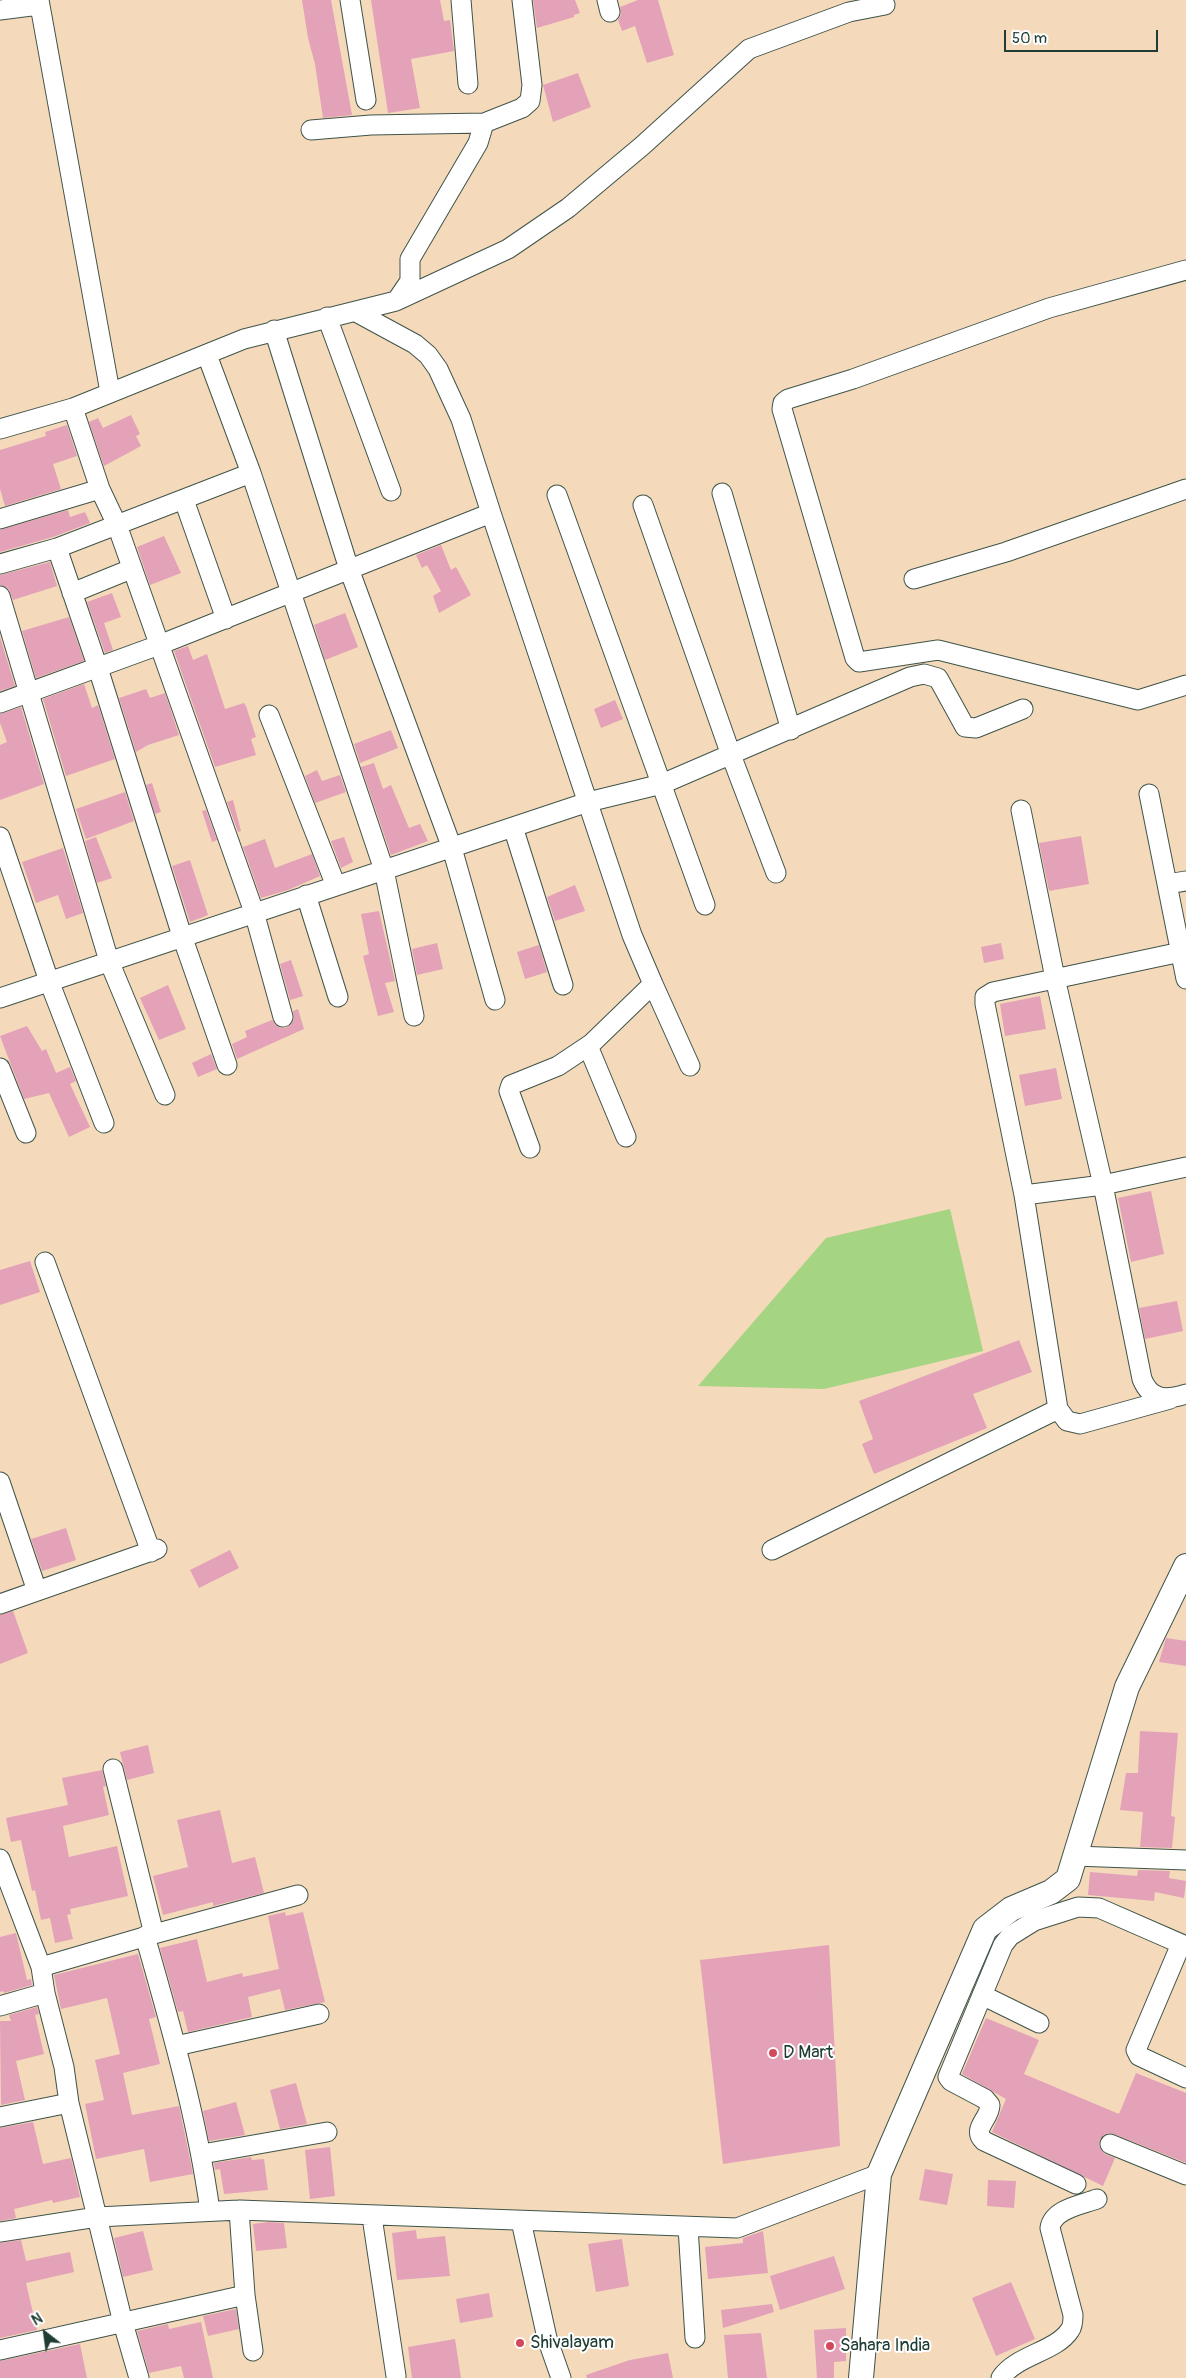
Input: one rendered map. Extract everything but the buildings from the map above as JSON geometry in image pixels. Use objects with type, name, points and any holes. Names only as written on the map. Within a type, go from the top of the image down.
[{"type":"street","points":[[350,0],[366,100]]},
{"type":"street","points":[[461,0],[468,84]]},
{"type":"street","points":[[312,130],[371,125],[484,123],[522,108],[530,102],[532,85],[522,0]]},
{"type":"street","points":[[0,10],[39,2],[110,392]]},
{"type":"street","points":[[0,429],[73,408],[244,339],[396,301],[508,249],[568,208],[642,146],[749,49],[849,12],[885,4]]},
{"type":"street","points":[[396,301],[410,281],[410,258],[478,144],[484,123]]},
{"type":"street","points":[[1186,270],[1050,308],[853,379],[788,399],[783,403],[782,409],[855,658],[859,662],[938,650],[1138,700],[1186,685]]},
{"type":"street","points":[[356,312],[415,344],[428,355],[438,369],[461,419],[632,936],[690,1066]]},
{"type":"street","points":[[328,317],[391,491]]},
{"type":"street","points":[[274,330],[349,569],[452,848],[495,1000]]},
{"type":"street","points":[[207,355],[251,473],[384,870],[414,1016]]},
{"type":"street","points":[[73,408],[100,489],[117,525],[254,912],[283,1017]]},
{"type":"street","points":[[0,564],[57,548],[251,473]]},
{"type":"street","points":[[0,519],[100,489]]},
{"type":"street","points":[[914,578],[1006,552],[1186,489]]},
{"type":"street","points":[[722,493],[791,730]]},
{"type":"street","points":[[557,494],[704,905]]},
{"type":"street","points":[[184,500],[226,619]]},
{"type":"street","points":[[643,505],[731,755],[776,873]]},
{"type":"street","points":[[0,703],[159,645],[491,514]]},
{"type":"street","points":[[57,548],[98,668],[182,936],[227,1065]]},
{"type":"street","points":[[72,593],[131,569]]},
{"type":"street","points":[[0,596],[109,961],[165,1095]]},
{"type":"street","points":[[0,998],[588,802],[662,784],[791,730],[910,677],[924,674],[938,678],[965,727],[976,728],[1023,709]]},
{"type":"street","points":[[269,715],[336,886]]},
{"type":"street","points":[[1149,794],[1186,978]]},
{"type":"street","points":[[1021,810],[1055,978],[1103,1185],[1142,1379],[1146,1390],[1156,1396],[1178,1397]]},
{"type":"street","points":[[512,827],[563,985]]},
{"type":"street","points":[[0,837],[49,981],[104,1123]]},
{"type":"street","points":[[1167,884],[1186,881]]},
{"type":"street","points":[[306,896],[338,997]]},
{"type":"street","points":[[1178,1397],[1080,1424],[1067,1421],[1058,1409],[1024,1195],[986,997],[993,992],[1181,952]]},
{"type":"street","points":[[530,1148],[509,1091],[511,1085],[558,1066],[588,1046],[653,981]]},
{"type":"street","points":[[588,1046],[626,1137]]},
{"type":"street","points":[[0,1068],[26,1133]]},
{"type":"street","points":[[1024,1195],[1103,1185],[1186,1167]]},
{"type":"street","points":[[0,1604],[154,1551],[46,1262]]},
{"type":"street","points":[[772,1550],[1058,1409]]},
{"type":"street","points":[[0,1482],[37,1591]]},
{"type":"street","points":[[1076,2184],[984,2142],[979,2137],[978,2132],[990,2110],[990,2105],[985,2099],[951,2081],[948,2077],[974,1992],[985,1929],[1011,1909],[1051,1892],[1068,1879],[1127,1687],[1186,1566]]},
{"type":"street","points":[[113,1770],[149,1935],[202,2154],[210,2211]]},
{"type":"street","points":[[1074,1856],[1186,1860]]},
{"type":"street","points":[[0,1859],[41,1967],[45,1993],[64,2067],[69,2103],[123,2323],[139,2378]]},
{"type":"street","points":[[41,1967],[149,1935],[298,1895]]},
{"type":"street","points":[[861,2378],[879,2174],[974,1992],[1010,1936],[1034,1921],[1078,1907],[1099,1908],[1184,1945],[1136,2050],[1139,2056],[1186,2078]]},
{"type":"street","points":[[974,1992],[1039,2023]]},
{"type":"street","points":[[0,2006],[45,1993]]},
{"type":"street","points":[[176,2046],[319,2014]]},
{"type":"street","points":[[0,2118],[69,2103]]},
{"type":"street","points":[[202,2154],[327,2132]]},
{"type":"street","points":[[1110,2144],[1186,2175]]},
{"type":"street","points":[[0,2232],[97,2217],[238,2210],[372,2217],[737,2228],[879,2174]]},
{"type":"street","points":[[1001,2378],[1007,2369],[1059,2340],[1071,2329],[1073,2315],[1050,2228],[1051,2220],[1059,2213],[1097,2199]]},
{"type":"street","points":[[238,2210],[245,2295],[253,2351]]},
{"type":"street","points":[[372,2217],[396,2376]]},
{"type":"street","points":[[522,2221],[547,2338],[561,2378]]},
{"type":"street","points":[[688,2226],[695,2338]]},
{"type":"street","points":[[0,2350],[245,2295]]},
{"type":"green space","points":[[950,1209],[983,1351],[824,1389],[698,1386],[826,1238]]},
{"type":"place","name":"D Mart","points":[[773,2053]]},
{"type":"place","name":"Shivalayam","points":[[520,2343]]},
{"type":"place","name":"Sahara India","points":[[830,2346]]}]
